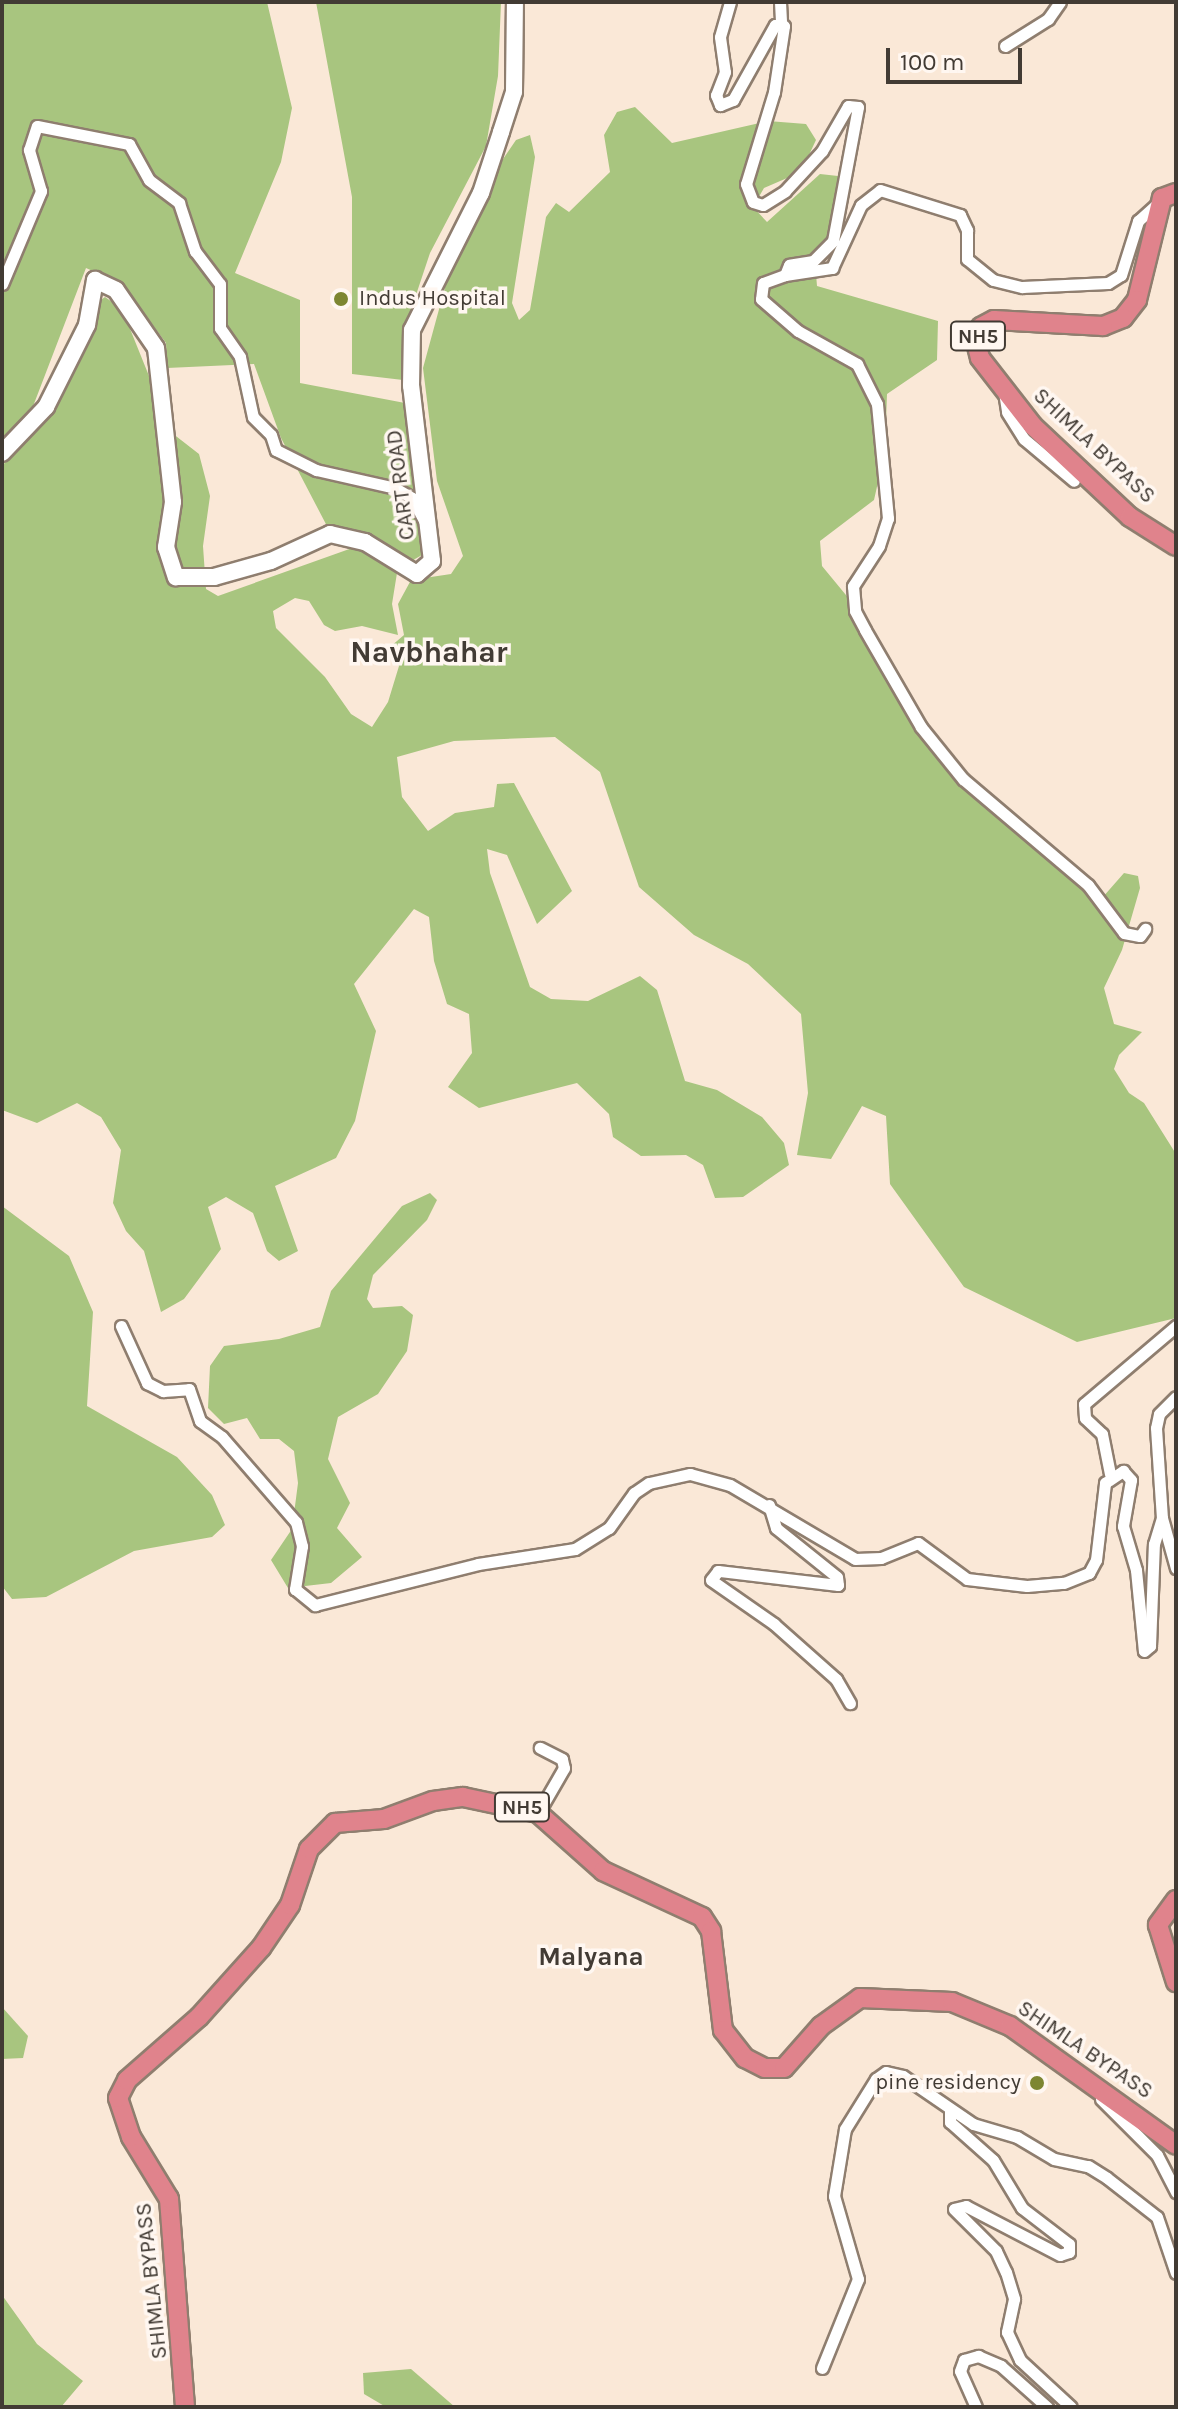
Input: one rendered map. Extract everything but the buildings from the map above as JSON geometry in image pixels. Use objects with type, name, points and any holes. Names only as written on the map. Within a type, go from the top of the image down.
[{"type":"highway","name":"SHIMLA BYPASS","points":[[1169,196],[1137,300],[1123,318],[1103,326],[994,320],[981,327],[976,342],[980,358],[1033,426],[1110,499],[1176,546]]},
{"type":"highway","name":"SHIMLA BYPASS","points":[[185,2407],[172,2211],[166,2188],[122,2119],[120,2090],[199,2017],[261,1948],[290,1905],[309,1849],[335,1823],[384,1819],[433,1801],[463,1797],[538,1813],[603,1871],[702,1917],[711,1931],[723,2030],[745,2058],[765,2068],[784,2068],[842,2009],[860,1998],[879,1995],[952,2002],[1010,2026],[1176,2145]]},
{"type":"highway","points":[[1176,1900],[1160,1918],[1158,1934],[1176,1982]]},
{"type":"main road","name":"CART ROAD","points":[[2,453],[46,407],[87,325],[95,280],[116,290],[156,348],[173,502],[166,547],[176,577],[214,577],[271,561],[330,534],[365,542],[417,574],[432,561],[411,386],[412,330],[481,193],[514,92],[515,2]]},
{"type":"street","points":[[730,2],[720,37],[725,72],[716,95],[720,105],[733,100],[781,23]]},
{"type":"street","points":[[780,2],[774,92],[746,184],[753,202],[763,205],[785,191],[817,159],[848,106],[856,105],[859,113],[847,148],[833,241],[813,261],[786,267],[785,275]]},
{"type":"street","points":[[1005,46],[1048,19],[1060,2]]},
{"type":"street","points":[[2,284],[41,191],[29,150],[37,126],[129,144],[149,180],[179,203],[195,251],[220,284],[220,328],[240,357],[253,417],[271,435],[276,450],[316,470],[395,488],[412,498],[426,525]]},
{"type":"street","points":[[1145,929],[1140,936],[1124,933],[1088,885],[963,779],[921,727],[855,611],[853,586],[879,546],[888,518],[877,404],[857,364],[798,331],[766,306],[760,290],[763,283],[785,275],[832,268],[861,205],[880,190],[960,215],[967,230],[967,259],[993,280],[1022,287],[1108,283],[1121,275],[1138,221],[1169,196]]},
{"type":"street","points":[[1004,391],[1007,412],[1019,432],[1074,481]]},
{"type":"street","points":[[121,1326],[147,1383],[163,1391],[189,1389],[200,1421],[222,1437],[296,1522],[302,1546],[295,1589],[315,1605],[478,1564],[575,1549],[609,1528],[634,1493],[660,1479],[703,1475],[769,1505],[855,1559],[881,1558],[918,1543],[967,1579],[1027,1586],[1064,1583],[1089,1573],[1096,1560],[1100,1498],[1110,1474],[1102,1434],[1085,1418],[1084,1404],[1176,1326]]},
{"type":"street","points":[[1176,1397],[1159,1414],[1156,1428],[1162,1518],[1176,1568]]},
{"type":"street","points":[[1110,1474],[1123,1471],[1131,1480],[1123,1526],[1136,1570],[1144,1651],[1150,1646],[1154,1544],[1162,1518]]},
{"type":"street","points":[[769,1505],[776,1528],[837,1577],[838,1585],[718,1571],[711,1580],[759,1612],[836,1679],[850,1703]]},
{"type":"street","points":[[538,1813],[564,1768],[562,1759],[540,1748]]},
{"type":"street","points":[[822,2368],[858,2279],[834,2196],[847,2123],[876,2079],[886,2072],[903,2076],[973,2124],[1017,2137],[1054,2159],[1088,2166],[1132,2195],[1157,2217],[1176,2273]]},
{"type":"street","points":[[1082,2077],[1157,2155],[1176,2192]]},
{"type":"street","points":[[950,2110],[950,2122],[993,2160],[1022,2208],[1069,2244],[1069,2252],[1060,2255],[966,2206],[954,2209],[996,2251],[1006,2272],[1014,2299],[1007,2332],[1020,2360],[1071,2407]]},
{"type":"street","points":[[976,2407],[960,2371],[964,2360],[978,2356],[1001,2366],[1047,2407]]},
{"type":"green space","points":[[2,2],[267,2],[292,108],[281,162],[235,273],[300,300],[300,383],[405,403],[422,555],[408,563],[373,535],[328,528],[281,438],[254,364],[167,368],[166,343],[122,284],[86,268],[32,409],[2,442]]},
{"type":"green space","points":[[316,2],[501,2],[498,76],[486,146],[430,253],[405,328],[403,380],[352,374],[352,197]]},
{"type":"green space","points":[[635,107],[672,143],[768,121],[806,124],[816,140],[801,172],[764,188],[753,207],[767,222],[820,174],[838,176],[825,252],[815,262],[817,286],[938,321],[937,360],[887,394],[885,451],[874,500],[820,541],[822,566],[855,606],[949,769],[1072,875],[1095,906],[1124,873],[1138,876],[1140,888],[1122,950],[1104,988],[1114,1024],[1142,1032],[1119,1055],[1114,1069],[1129,1093],[1144,1103],[1176,1154],[1176,1318],[1077,1342],[964,1287],[890,1184],[886,1116],[862,1106],[831,1159],[797,1155],[808,1093],[801,1014],[748,964],[694,935],[639,887],[600,772],[555,737],[454,741],[397,757],[402,797],[428,831],[455,813],[494,807],[497,784],[514,783],[572,891],[537,924],[507,855],[487,849],[490,873],[530,987],[551,999],[588,1001],[640,976],[657,990],[685,1081],[717,1090],[762,1117],[784,1143],[789,1165],[743,1197],[715,1198],[703,1165],[686,1155],[641,1156],[613,1137],[609,1114],[577,1083],[479,1108],[448,1087],[472,1053],[469,1014],[447,1004],[434,961],[429,917],[414,909],[354,984],[376,1031],[355,1121],[336,1158],[275,1186],[298,1251],[279,1261],[267,1251],[253,1213],[226,1197],[208,1207],[221,1249],[184,1299],[161,1312],[144,1251],[126,1231],[113,1203],[121,1150],[101,1117],[77,1103],[37,1123],[2,1110],[2,466],[56,407],[94,328],[98,302],[105,297],[122,309],[172,433],[199,454],[210,496],[203,546],[206,589],[218,596],[355,547],[397,573],[392,604],[398,635],[362,626],[335,631],[324,625],[309,601],[295,598],[273,611],[276,628],[325,677],[351,714],[372,727],[388,702],[399,666],[390,647],[404,635],[398,604],[411,580],[451,574],[463,556],[437,481],[423,368],[447,280],[499,165],[516,140],[530,135],[535,157],[512,303],[519,320],[530,310],[546,217],[556,203],[569,212],[610,172],[604,135],[617,112]]},
{"type":"green space","points":[[430,1193],[437,1200],[427,1220],[373,1275],[367,1299],[373,1308],[402,1306],[413,1315],[407,1351],[378,1394],[338,1417],[328,1459],[350,1503],[337,1528],[362,1557],[331,1583],[288,1588],[271,1560],[292,1529],[298,1483],[294,1451],[279,1439],[260,1439],[247,1418],[224,1424],[208,1408],[210,1366],[224,1346],[279,1339],[320,1327],[331,1291],[402,1206]]},
{"type":"green space","points":[[2,1206],[69,1256],[93,1312],[87,1406],[177,1457],[212,1495],[225,1525],[212,1537],[134,1551],[46,1597],[12,1599],[2,1586]]},
{"type":"green space","points":[[2,2007],[28,2036],[23,2058],[2,2059]]},
{"type":"green space","points":[[2,2295],[37,2344],[83,2381],[61,2407],[2,2407]]},
{"type":"green space","points":[[411,2369],[455,2407],[386,2407],[364,2394],[363,2373]]},
{"type":"place","name":"Indus Hospital","points":[[341,299]]},
{"type":"place","name":"pine residency","points":[[1037,2083]]},
{"type":"district","name":"Navbhahar","points":[[429,652]]},
{"type":"district","name":"Malyana","points":[[591,1957]]}]
